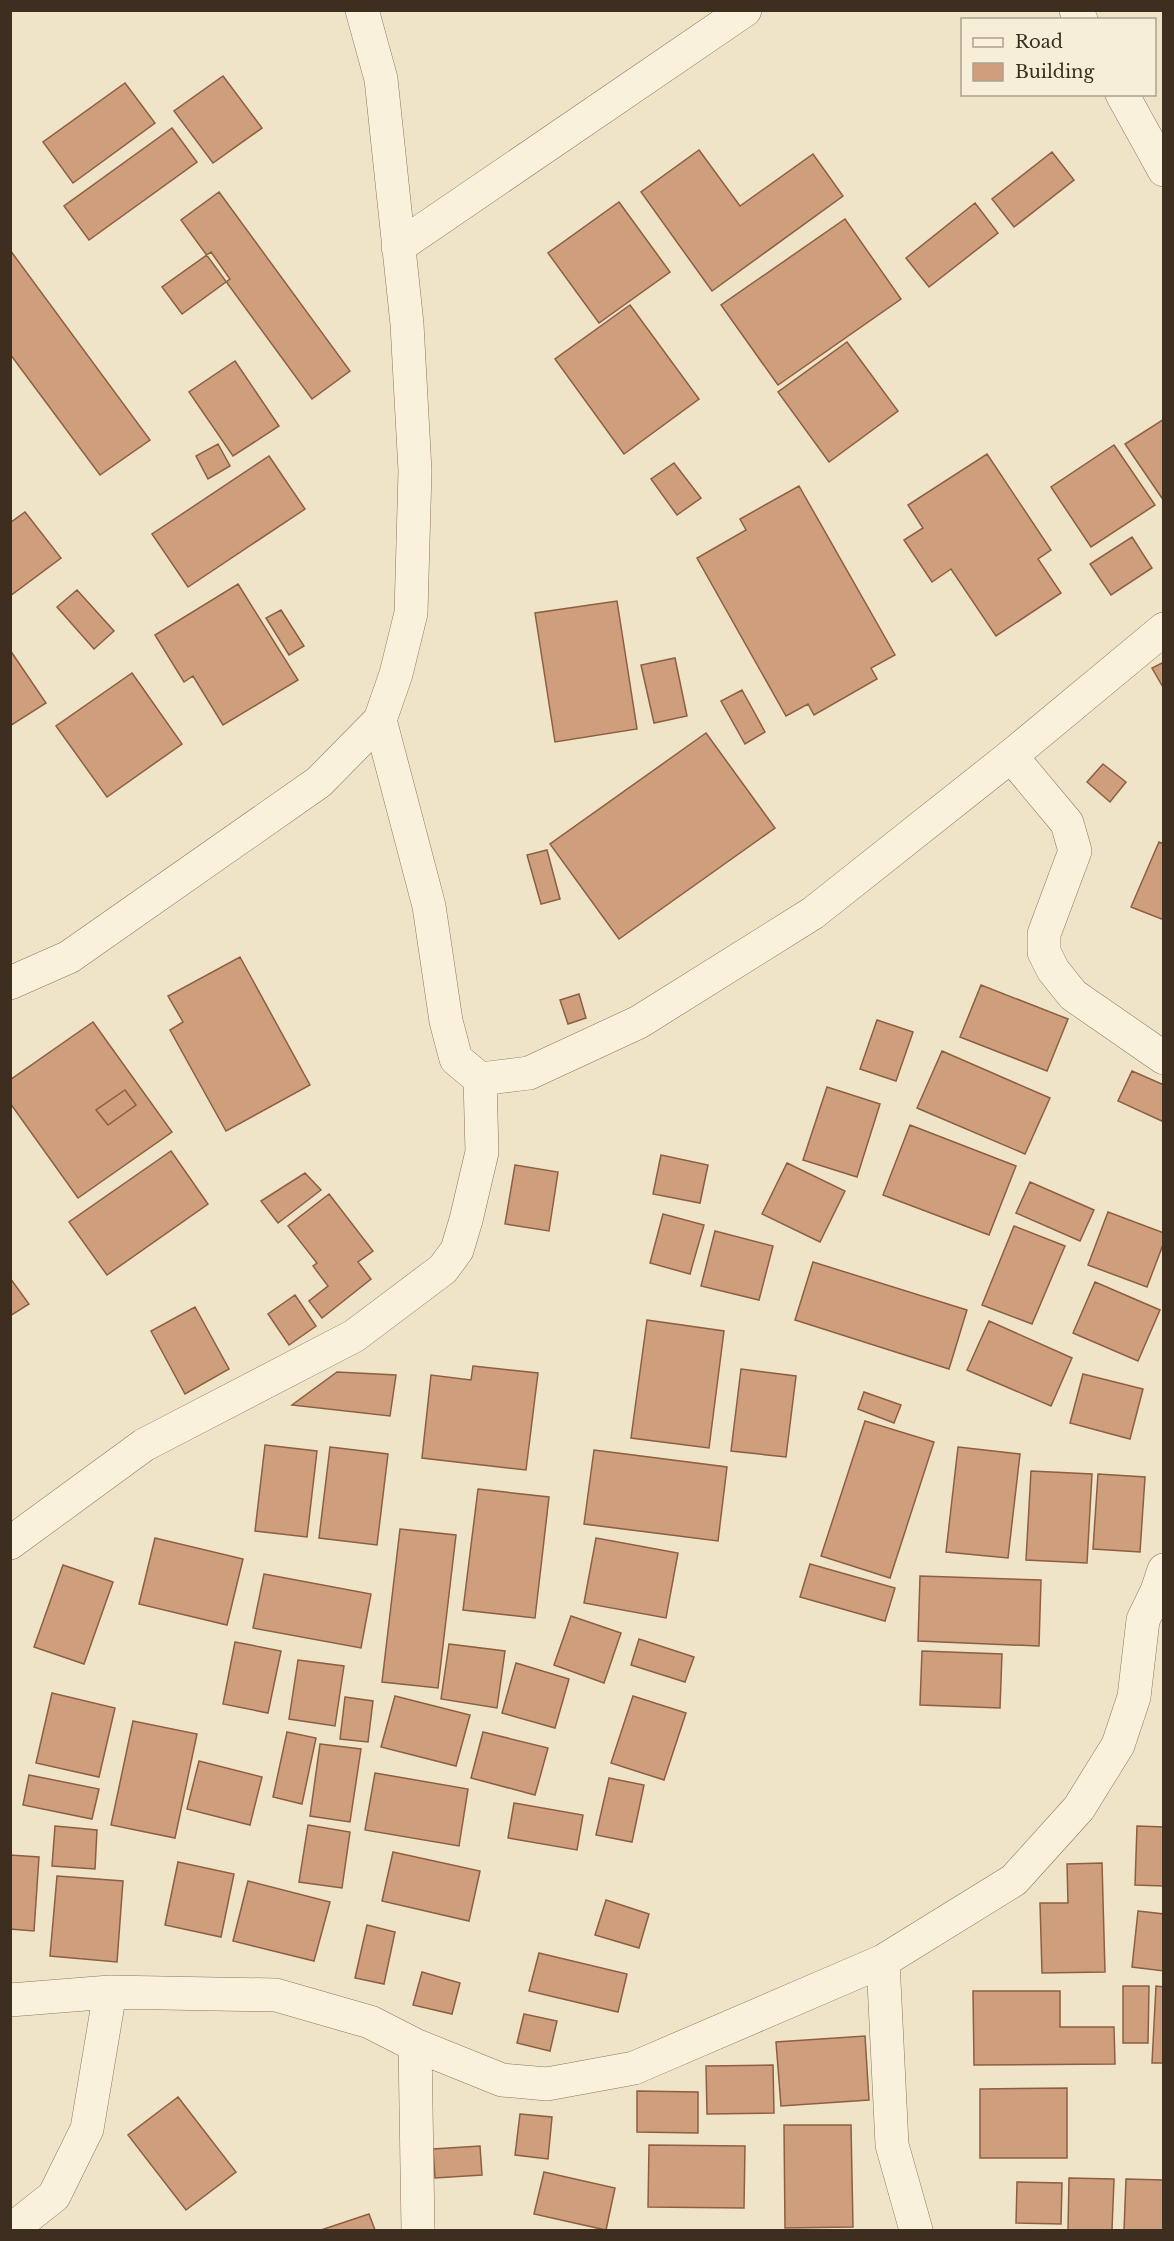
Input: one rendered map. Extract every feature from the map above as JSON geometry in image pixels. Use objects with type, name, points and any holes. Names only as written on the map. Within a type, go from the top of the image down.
[{"type":"street","points":[[10,983],[69,957],[319,782],[380,720],[396,674],[411,614],[415,471],[407,324],[381,79],[362,10]]},
{"type":"street","points":[[398,247],[746,10]]},
{"type":"street","points":[[1123,96],[1164,170]]},
{"type":"street","points":[[380,720],[429,906],[446,1021],[456,1059],[480,1079],[529,1073],[639,1022],[813,913],[1011,756],[1164,628]]},
{"type":"street","points":[[1011,756],[1067,823],[1075,851],[1044,934],[1044,952],[1053,970],[1073,995],[1164,1058]]},
{"type":"street","points":[[10,1543],[144,1445],[354,1336],[443,1269],[457,1250],[482,1152],[480,1079]]},
{"type":"street","points":[[10,2000],[110,1992],[276,1995],[370,2022],[415,2044],[502,2080],[547,2084],[634,2068],[883,1961],[1014,1881],[1079,1808],[1119,1745],[1134,1697],[1143,1620],[1164,1570]]},
{"type":"street","points":[[883,1961],[892,2145],[916,2230]]},
{"type":"street","points":[[11,2230],[54,2196],[87,2129],[110,1992]]},
{"type":"street","points":[[415,2044],[418,2230]]},
{"type":"building","points":[[223,76],[262,128],[213,163],[174,111]]},
{"type":"building","points":[[125,83],[155,123],[73,183],[43,142]]},
{"type":"building","points":[[172,128],[197,162],[89,240],[64,206]]},
{"type":"building","points":[[699,150],[740,206],[813,154],[843,196],[712,291],[641,192]]},
{"type":"building","points":[[1052,152],[1074,180],[1014,227],[992,199]]},
{"type":"building","points":[[219,192],[350,371],[312,399],[181,220]]},
{"type":"building","points":[[619,202],[670,272],[599,323],[548,253]]},
{"type":"building","points":[[975,203],[998,233],[929,287],[906,258]]},
{"type":"building","points":[[845,219],[901,299],[778,385],[721,305]]},
{"type":"building","points":[[10,250],[150,440],[100,475],[10,354]]},
{"type":"building","points":[[211,252],[230,279],[182,314],[162,287]]},
{"type":"building","points":[[630,305],[699,399],[624,454],[555,359]]},
{"type":"building","points":[[847,342],[898,411],[829,462],[778,392]]},
{"type":"building","points":[[235,361],[279,426],[233,456],[189,392]]},
{"type":"building","points":[[1164,419],[1164,501],[1125,444]]},
{"type":"building","points":[[218,444],[230,466],[208,479],[196,456]]},
{"type":"building","points":[[1114,445],[1155,505],[1091,547],[1051,487]]},
{"type":"building","points":[[987,454],[1051,550],[1038,559],[1061,593],[996,636],[951,569],[932,582],[904,540],[923,528],[908,505]]},
{"type":"building","points":[[269,456],[305,509],[188,587],[152,534]]},
{"type":"building","points":[[674,463],[701,498],[677,515],[651,479]]},
{"type":"building","points":[[799,486],[895,655],[871,668],[877,679],[814,715],[808,704],[786,716],[697,558],[746,530],[740,519]]},
{"type":"building","points":[[25,512],[61,558],[10,596],[10,523]]},
{"type":"building","points":[[1132,537],[1152,568],[1111,595],[1090,564]]},
{"type":"building","points":[[238,584],[298,680],[223,725],[193,676],[184,682],[155,635]]},
{"type":"building","points":[[77,590],[114,631],[94,649],[57,607]]},
{"type":"building","points":[[617,601],[637,729],[555,742],[535,613]]},
{"type":"building","points":[[281,610],[304,646],[289,655],[266,618]]},
{"type":"building","points":[[10,650],[46,703],[10,726]]},
{"type":"building","points":[[675,658],[687,716],[654,723],[641,665]]},
{"type":"building","points":[[1164,662],[1164,689],[1152,668]]},
{"type":"building","points":[[132,673],[182,744],[107,797],[56,726]]},
{"type":"building","points":[[742,690],[765,732],[745,744],[721,701]]},
{"type":"building","points":[[706,733],[775,828],[619,939],[550,844]]},
{"type":"building","points":[[1103,764],[1126,782],[1110,802],[1087,782]]},
{"type":"building","points":[[1159,842],[1164,844],[1164,920],[1131,907]]},
{"type":"building","points":[[547,850],[560,899],[541,904],[527,855]]},
{"type":"building","points":[[240,957],[310,1085],[226,1131],[170,1030],[183,1022],[168,996]]},
{"type":"building","points":[[981,985],[1068,1019],[1047,1071],[960,1037]]},
{"type":"building","points":[[579,994],[586,1018],[568,1024],[560,1000]]},
{"type":"building","points":[[877,1020],[913,1032],[896,1081],[860,1069]]},
{"type":"building","points":[[93,1022],[172,1132],[78,1198],[10,1103],[10,1080]],"holes":[[[125,1090],[136,1105],[108,1125],[96,1110]]]},
{"type":"building","points":[[942,1051],[1050,1098],[1025,1154],[917,1108]]},
{"type":"building","points":[[1132,1071],[1164,1085],[1164,1122],[1118,1101]]},
{"type":"building","points":[[827,1087],[880,1104],[857,1177],[803,1160]]},
{"type":"building","points":[[125,1090],[136,1105],[108,1125],[96,1110]]},
{"type":"building","points":[[910,1125],[1016,1166],[989,1235],[883,1195]]},
{"type":"building","points":[[171,1151],[208,1204],[107,1275],[69,1222]]},
{"type":"building","points":[[661,1155],[708,1165],[700,1203],[653,1194]]},
{"type":"building","points":[[787,1163],[845,1191],[820,1242],[762,1214]]},
{"type":"building","points":[[515,1165],[558,1172],[549,1231],[505,1224]]},
{"type":"building","points":[[305,1173],[321,1190],[278,1223],[261,1201]]},
{"type":"building","points":[[1030,1182],[1094,1210],[1080,1241],[1016,1213]]},
{"type":"building","points":[[329,1194],[373,1251],[358,1262],[371,1279],[322,1318],[309,1301],[328,1286],[313,1266],[317,1263],[288,1226]]},
{"type":"building","points":[[1108,1212],[1164,1233],[1164,1242],[1147,1287],[1088,1265]]},
{"type":"building","points":[[663,1214],[704,1225],[690,1274],[650,1263]]},
{"type":"building","points":[[1014,1226],[1065,1246],[1032,1324],[982,1305]]},
{"type":"building","points":[[715,1231],[773,1246],[759,1300],[701,1286]]},
{"type":"building","points":[[813,1262],[967,1310],[949,1369],[795,1320]]},
{"type":"building","points":[[10,1278],[29,1304],[10,1316]]},
{"type":"building","points":[[1095,1282],[1160,1310],[1138,1361],[1073,1333]]},
{"type":"building","points":[[295,1295],[316,1326],[289,1345],[268,1314]]},
{"type":"building","points":[[195,1307],[229,1369],[185,1394],[151,1331]]},
{"type":"building","points":[[647,1320],[724,1331],[709,1448],[631,1438]]},
{"type":"building","points":[[989,1321],[1072,1358],[1051,1406],[967,1370]]},
{"type":"building","points":[[473,1366],[538,1373],[526,1470],[422,1458],[431,1375],[471,1380]]},
{"type":"building","points":[[741,1369],[796,1376],[786,1457],[731,1451]]},
{"type":"building","points":[[337,1372],[396,1375],[390,1416],[292,1405]]},
{"type":"building","points":[[1083,1374],[1143,1389],[1130,1439],[1070,1423]]},
{"type":"building","points":[[864,1392],[901,1405],[894,1423],[858,1409]]},
{"type":"building","points":[[865,1421],[934,1442],[890,1578],[821,1556]]},
{"type":"building","points":[[265,1445],[317,1451],[307,1537],[255,1531]]},
{"type":"building","points":[[330,1447],[388,1454],[377,1545],[319,1538]]},
{"type":"building","points":[[958,1447],[1020,1454],[1008,1558],[946,1552]]},
{"type":"building","points":[[594,1450],[727,1467],[718,1541],[584,1524]]},
{"type":"building","points":[[1031,1471],[1092,1474],[1087,1563],[1026,1560]]},
{"type":"building","points":[[1098,1474],[1145,1477],[1140,1552],[1093,1549]]},
{"type":"building","points":[[478,1489],[549,1497],[535,1618],[463,1610]]},
{"type":"building","points":[[400,1529],[456,1535],[438,1688],[382,1682]]},
{"type":"building","points":[[155,1538],[243,1559],[227,1625],[139,1604]]},
{"type":"building","points":[[596,1538],[678,1553],[666,1618],[584,1603]]},
{"type":"building","points":[[810,1564],[895,1588],[885,1621],[800,1597]]},
{"type":"building","points":[[63,1565],[113,1582],[84,1664],[34,1647]]},
{"type":"building","points":[[264,1574],[371,1594],[361,1648],[253,1628]]},
{"type":"building","points":[[920,1576],[1041,1580],[1039,1646],[918,1641]]},
{"type":"building","points":[[571,1616],[621,1633],[604,1683],[554,1665]]},
{"type":"building","points":[[639,1639],[694,1657],[685,1682],[631,1665]]},
{"type":"building","points":[[235,1642],[281,1651],[268,1713],[223,1704]]},
{"type":"building","points":[[449,1644],[505,1651],[497,1708],[441,1699]]},
{"type":"building","points":[[922,1651],[1002,1654],[1000,1708],[920,1705]]},
{"type":"building","points":[[298,1660],[344,1666],[335,1726],[289,1719]]},
{"type":"building","points":[[516,1663],[569,1679],[555,1728],[502,1713]]},
{"type":"building","points":[[52,1693],[115,1708],[99,1777],[36,1763]]},
{"type":"building","points":[[395,1696],[470,1715],[456,1766],[381,1747]]},
{"type":"building","points":[[633,1696],[686,1713],[664,1780],[611,1763]]},
{"type":"building","points":[[345,1697],[373,1701],[368,1742],[340,1739]]},
{"type":"building","points":[[133,1721],[197,1734],[175,1838],[111,1825]]},
{"type":"building","points":[[287,1732],[316,1738],[302,1804],[273,1797]]},
{"type":"building","points":[[483,1732],[548,1748],[535,1795],[471,1778]]},
{"type":"building","points":[[320,1744],[361,1749],[350,1822],[310,1816]]},
{"type":"building","points":[[199,1761],[262,1777],[250,1825],[187,1809]]},
{"type":"building","points":[[375,1773],[468,1789],[459,1846],[365,1830]]},
{"type":"building","points":[[29,1775],[99,1789],[92,1819],[23,1805]]},
{"type":"building","points":[[609,1778],[644,1785],[632,1842],[596,1835]]},
{"type":"building","points":[[514,1803],[583,1815],[577,1850],[508,1838]]},
{"type":"building","points":[[308,1825],[350,1832],[342,1888],[299,1882]]},
{"type":"building","points":[[55,1826],[97,1830],[95,1869],[52,1866]]},
{"type":"building","points":[[1137,1826],[1164,1827],[1164,1886],[1135,1885]]},
{"type":"building","points":[[393,1852],[480,1871],[469,1921],[382,1901]]},
{"type":"building","points":[[10,1855],[39,1857],[34,1931],[10,1929]]},
{"type":"building","points":[[178,1862],[234,1874],[221,1937],[165,1925]]},
{"type":"building","points":[[1102,1863],[1105,1972],[1042,1973],[1040,1903],[1068,1903],[1067,1864]]},
{"type":"building","points":[[57,1876],[123,1881],[117,1962],[50,1956]]},
{"type":"building","points":[[248,1881],[330,1902],[314,1961],[233,1941]]},
{"type":"building","points":[[606,1900],[649,1914],[639,1948],[595,1935]]},
{"type":"building","points":[[1138,1911],[1164,1914],[1164,1971],[1132,1967]]},
{"type":"building","points":[[367,1925],[395,1932],[384,1984],[355,1978]]},
{"type":"building","points":[[539,1953],[627,1974],[618,2012],[529,1991]]},
{"type":"building","points":[[422,1972],[460,1983],[452,2014],[413,2005]]},
{"type":"building","points":[[1123,1986],[1149,1986],[1148,2043],[1123,2043]]},
{"type":"building","points":[[1156,1986],[1164,1987],[1164,2063],[1152,2063]]},
{"type":"building","points":[[973,1991],[1060,1991],[1060,2027],[1114,2027],[1115,2064],[974,2065]]},
{"type":"building","points":[[524,2014],[557,2021],[550,2051],[517,2043]]},
{"type":"building","points":[[865,2036],[869,2100],[781,2106],[776,2042]]},
{"type":"building","points":[[773,2065],[774,2113],[707,2114],[706,2066]]},
{"type":"building","points":[[1067,2088],[1067,2158],[980,2158],[980,2089]]},
{"type":"building","points":[[637,2091],[698,2092],[698,2133],[637,2132]]},
{"type":"building","points":[[178,2097],[236,2172],[186,2210],[128,2135]]},
{"type":"building","points":[[520,2114],[552,2117],[548,2159],[515,2155]]},
{"type":"building","points":[[784,2125],[851,2125],[853,2227],[785,2228]]},
{"type":"building","points":[[649,2145],[745,2146],[744,2208],[648,2207]]},
{"type":"building","points":[[480,2146],[482,2175],[435,2178],[433,2149]]},
{"type":"building","points":[[544,2172],[615,2188],[606,2230],[534,2214]]},
{"type":"building","points":[[1069,2178],[1114,2179],[1112,2230],[1068,2230]]},
{"type":"building","points":[[1126,2179],[1164,2180],[1164,2230],[1124,2230]]},
{"type":"building","points":[[1017,2182],[1062,2183],[1061,2224],[1016,2223]]},
{"type":"building","points":[[369,2214],[375,2230],[321,2230]]}]
